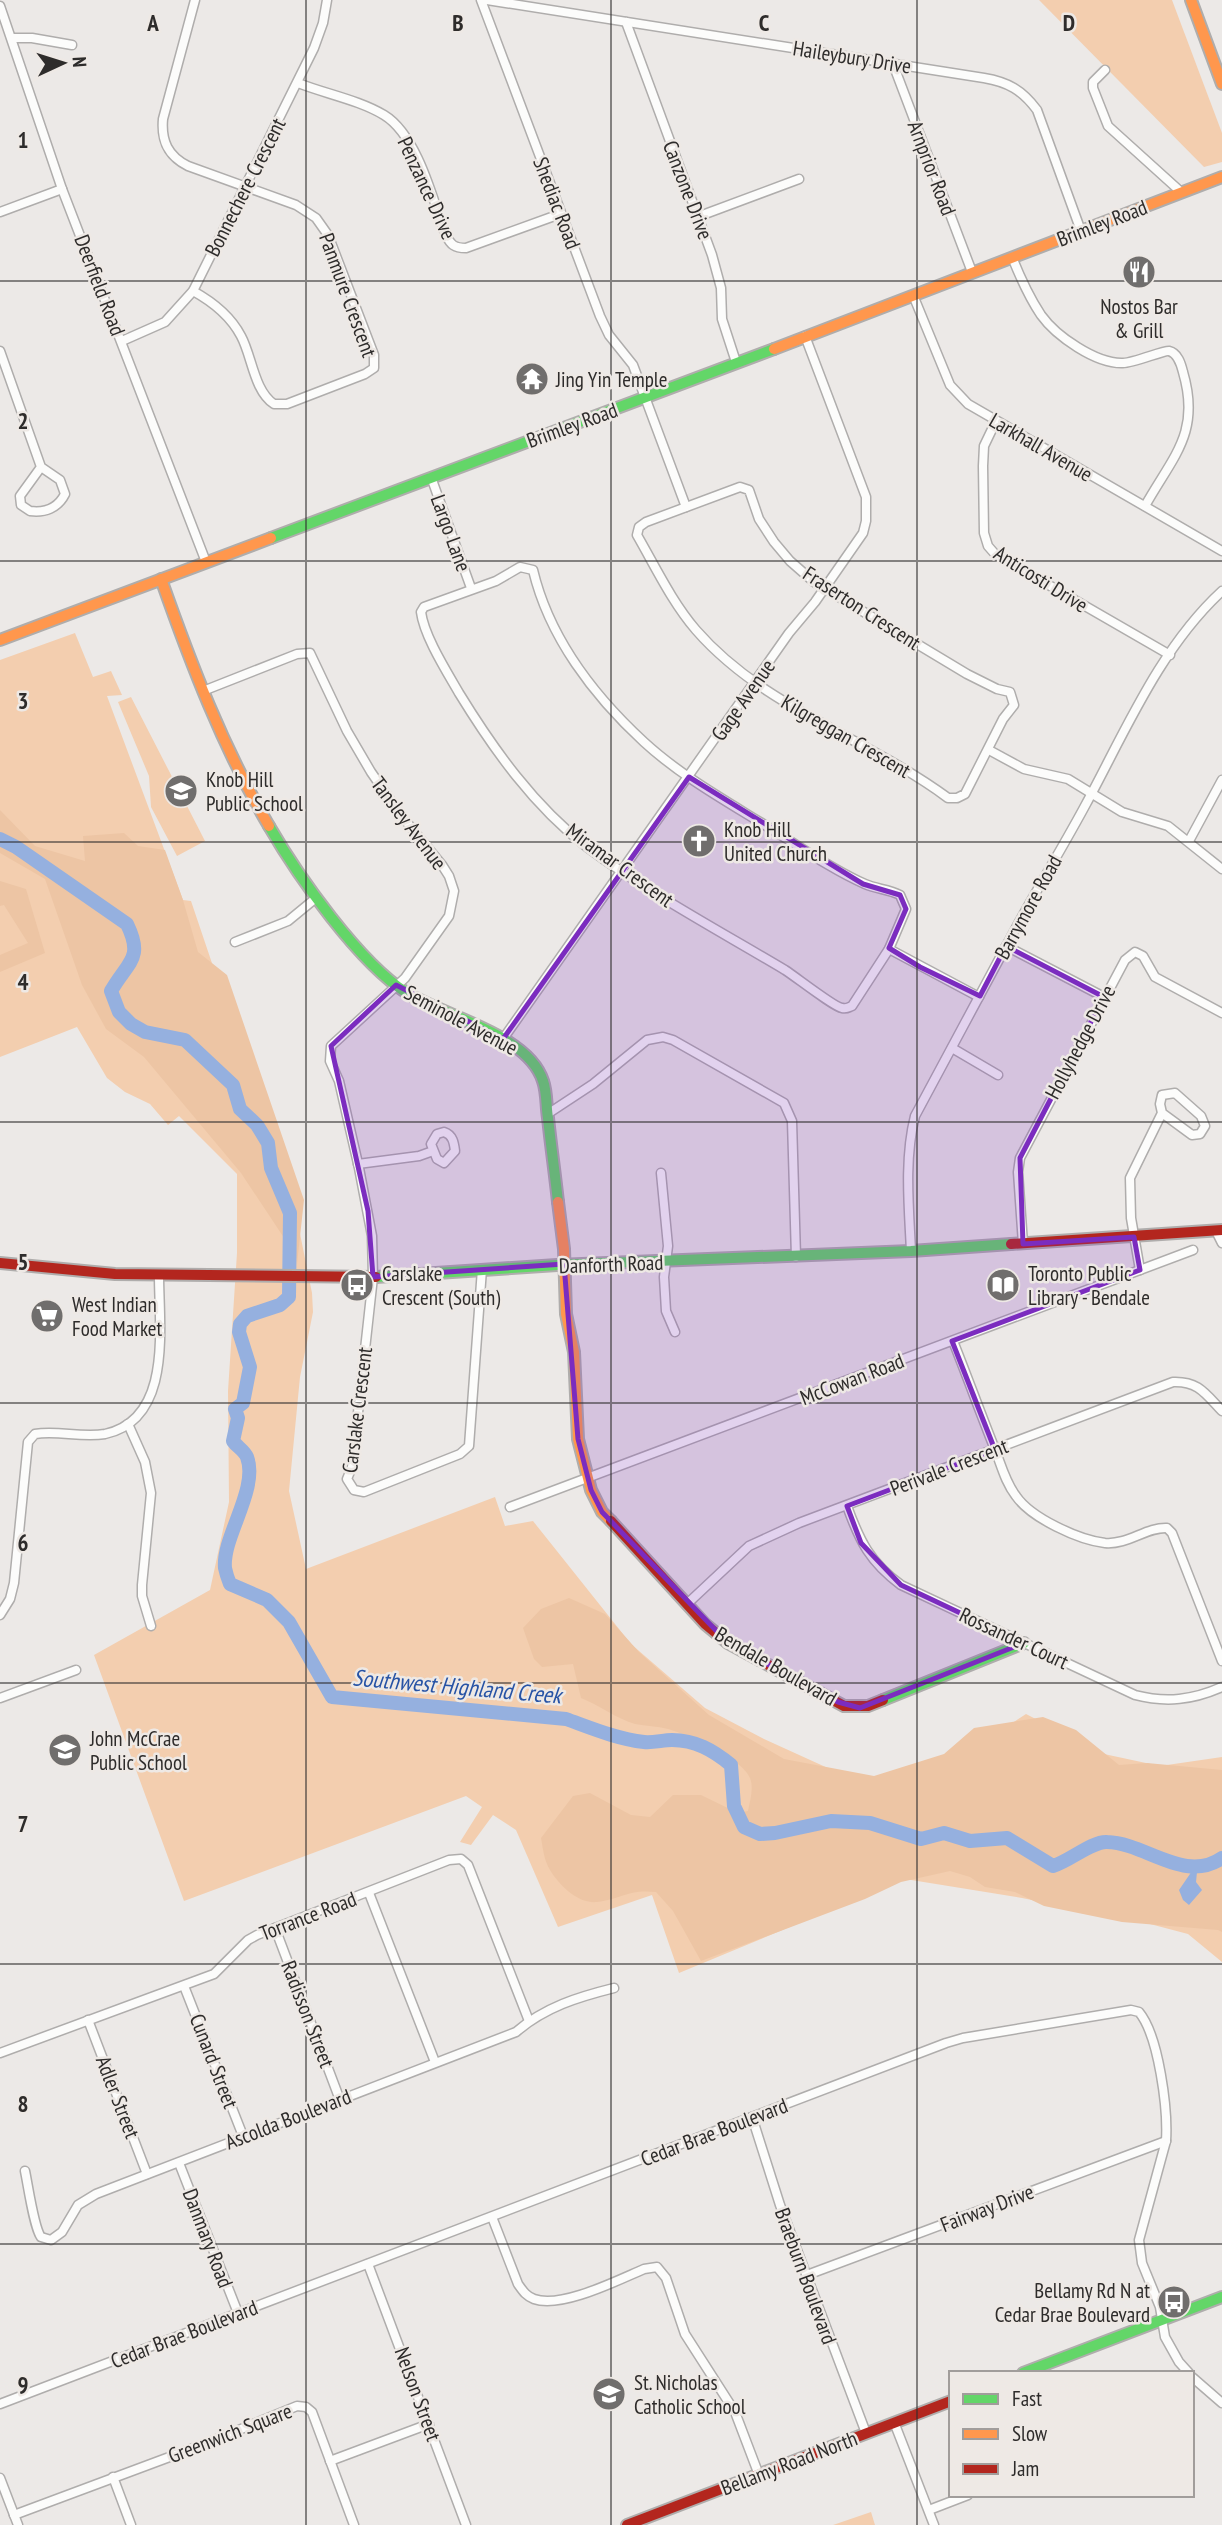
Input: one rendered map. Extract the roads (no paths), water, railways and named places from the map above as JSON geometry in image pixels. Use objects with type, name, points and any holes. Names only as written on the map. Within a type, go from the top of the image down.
[{"type":"main road","points":[[1191,0],[1222,84]]},
{"type":"main road","name":"Brimley Road","points":[[0,640],[646,398],[1222,177]]},
{"type":"main road","name":"Seminole Avenue","points":[[161,579],[232,762],[282,849],[316,898],[365,955],[396,985],[408,994],[503,1039],[522,1051],[543,1080],[565,1264],[566,1314],[574,1352],[578,1439],[589,1478]]},
{"type":"main road","name":"Danforth Road","points":[[0,1263],[76,1272],[373,1277],[565,1264],[911,1251],[1219,1231]]},
{"type":"main road","name":"Bendale Boulevard","points":[[589,1478],[602,1512],[705,1624],[728,1643],[851,1707],[868,1706],[1024,1643]]},
{"type":"main road","points":[[1028,2371],[1222,2297]]},
{"type":"main road","name":"Bellamy Road North","points":[[627,2525],[949,2401]]},
{"type":"street","points":[[195,0],[165,108],[163,141],[179,162],[246,187]]},
{"type":"street","name":"Bonnechere Crescent","points":[[122,341],[165,322],[193,291],[298,83],[323,23],[327,0]]},
{"type":"street","name":"Shediac Road","points":[[481,0],[600,316],[609,335],[633,365],[686,508]]},
{"type":"street","name":"Haileybury Drive","points":[[487,0],[999,81],[1013,86],[1026,96],[1045,128],[1080,231]]},
{"type":"street","name":"Deerfield Road","points":[[0,6],[62,189],[206,562]]},
{"type":"street","name":"Canzone Drive","points":[[626,22],[718,274],[722,319],[736,362]]},
{"type":"street","points":[[12,38],[32,38],[72,45]]},
{"type":"street","name":"Arnprior Road","points":[[893,64],[972,272]]},
{"type":"street","points":[[1105,70],[1093,82],[1093,88],[1108,126],[1181,192]]},
{"type":"street","name":"Penzance Drive","points":[[298,83],[367,107],[393,122],[407,138],[415,153],[444,234],[456,248],[477,245],[561,214]]},
{"type":"street","points":[[697,217],[799,178]]},
{"type":"street","name":"Panmure Crescent","points":[[193,291],[230,318],[242,337],[265,396],[274,404],[287,404],[365,374],[374,368],[374,355],[324,227],[308,211],[246,187]]},
{"type":"street","points":[[0,212],[62,189]]},
{"type":"street","points":[[1012,257],[1027,292],[1043,317],[1082,350],[1104,360],[1121,363],[1145,359],[1163,351],[1174,353],[1179,359],[1191,409],[1187,431],[1145,506]]},
{"type":"street","name":"Larkhall Avenue","points":[[913,295],[950,385],[968,404],[1222,551]]},
{"type":"street","name":"Gage Avenue","points":[[503,1039],[789,633],[863,533],[866,497],[805,336]]},
{"type":"street","points":[[0,351],[41,467],[60,480],[65,494],[61,502],[50,509],[30,512],[21,505],[20,496],[41,467]]},
{"type":"street","name":"Anticosti Drive","points":[[996,421],[984,446],[984,533],[988,546],[995,554],[1170,655]]},
{"type":"street","name":"Largo Lane","points":[[431,477],[471,588]]},
{"type":"street","name":"Fraserton Crescent","points":[[686,508],[730,489],[740,487],[749,490],[759,519],[774,542],[790,561],[824,589],[967,674],[997,689],[1010,692],[1014,705],[1003,719],[989,750]]},
{"type":"street","name":"Kilgreggan Crescent","points":[[686,508],[646,522],[639,527],[638,536],[675,603],[696,630],[732,664],[821,723],[948,798],[965,794],[989,750]]},
{"type":"street","points":[[471,588],[496,581],[520,567],[526,566],[533,570],[541,599],[557,634],[609,707],[646,744],[689,777],[863,884],[900,895],[906,909],[889,949],[979,997]]},
{"type":"street","name":"Miramar Crescent","points":[[471,588],[424,607],[421,612],[423,623],[486,738],[515,775],[586,845],[670,903],[812,987],[840,1008],[846,1009],[857,1002],[889,949]]},
{"type":"street","name":"Barrymore Road","points":[[911,1251],[909,1181],[915,1116],[1091,795],[1129,719],[1170,655],[1222,591]]},
{"type":"street","name":"Tansley Avenue","points":[[203,691],[303,652],[310,653],[371,772],[400,814],[442,865],[452,883],[454,899],[449,916],[405,978],[331,1046],[330,1061],[339,1081],[372,1236],[373,1277]]},
{"type":"street","points":[[989,750],[1024,769],[1068,779],[1122,812],[1168,826],[1222,869]]},
{"type":"street","points":[[1189,841],[1222,780]]},
{"type":"street","points":[[235,942],[288,921],[316,898]]},
{"type":"street","points":[[1006,946],[1104,997]]},
{"type":"street","name":"Hollyhedge Drive","points":[[1023,1244],[1018,1172],[1020,1158],[1120,966],[1129,955],[1135,952],[1143,956],[1154,977],[1222,1013]]},
{"type":"street","points":[[549,1113],[593,1084],[647,1040],[663,1037],[673,1040],[784,1103],[792,1121],[796,1257]]},
{"type":"street","points":[[952,1048],[998,1075]]},
{"type":"street","points":[[1140,1270],[1134,1237],[1130,1178],[1162,1113],[1162,1095],[1175,1093],[1201,1116],[1205,1126],[1199,1134],[1192,1135],[1162,1113]]},
{"type":"street","points":[[358,1164],[419,1156],[433,1151]]},
{"type":"street","points":[[661,1173],[668,1246],[664,1277],[666,1311],[675,1332]]},
{"type":"street","points":[[1219,1231],[1222,1242]]},
{"type":"street","name":"McCowan Road","points":[[510,1507],[1193,1250]]},
{"type":"street","name":"Carslake Crescent","points":[[373,1277],[352,1467],[347,1479],[355,1490],[364,1492],[460,1454],[469,1446],[482,1269]]},
{"type":"street","points":[[0,1615],[15,1583],[28,1442],[34,1434],[44,1432],[62,1435],[104,1434],[128,1424],[145,1409],[158,1366],[159,1275]]},
{"type":"street","points":[[953,1341],[1010,1488],[1024,1506],[1042,1518],[1087,1539],[1115,1543],[1167,1528],[1172,1533],[1222,1661]]},
{"type":"street","name":"Perivale Crescent","points":[[687,1604],[749,1546],[799,1524],[1172,1382],[1189,1382],[1204,1391],[1222,1411]]},
{"type":"street","points":[[128,1424],[149,1477],[151,1493],[142,1586],[142,1596],[151,1626]]},
{"type":"street","name":"Rossander Court","points":[[847,1506],[861,1543],[884,1572],[901,1586],[1135,1695],[1155,1700],[1178,1700],[1222,1687]]},
{"type":"street","points":[[0,1698],[76,1670]]},
{"type":"street","name":"Torrance Road","points":[[0,2053],[214,1975],[248,1940],[449,1860],[461,1859],[468,1865],[529,2021]]},
{"type":"street","points":[[369,1893],[435,2062]]},
{"type":"street","name":"Radisson Street","points":[[275,1928],[340,2100]]},
{"type":"street","name":"Cunard Street","points":[[184,1986],[243,2136]]},
{"type":"street","name":"Ascolda Boulevard","points":[[25,2171],[36,2230],[41,2237],[51,2240],[62,2232],[71,2214],[85,2200],[243,2136],[516,2032],[529,2021],[561,2003],[614,1988]]},
{"type":"street","name":"Cedar Brae Boulevard","points":[[0,2404],[963,2038],[1131,2010],[1139,2012],[1150,2032],[1156,2053],[1167,2126],[1166,2141],[1139,2240],[1142,2263],[1162,2319],[1165,2337],[1186,2371]]},
{"type":"street","name":"Adler Street","points":[[88,2020],[147,2174]]},
{"type":"street","name":"Braeburn Boulevard","points":[[752,2117],[780,2206],[866,2433]]},
{"type":"street","name":"Fairway Drive","points":[[807,2275],[1166,2141]]},
{"type":"street","name":"Danmary Road","points":[[179,2162],[238,2313]]},
{"type":"street","points":[[492,2217],[518,2284],[525,2294],[534,2299],[565,2300],[645,2269],[657,2267],[666,2278],[685,2334],[735,2412],[759,2475]]},
{"type":"street","name":"Nelson Street","points":[[368,2264],[466,2525]]},
{"type":"street","name":"Cedar Brae Boulevard","points":[[1194,2381],[1222,2403]]},
{"type":"street","name":"Greenwich Square","points":[[14,2515],[207,2443],[297,2406],[306,2407],[312,2412],[354,2525]]},
{"type":"street","points":[[894,2422],[934,2525]]},
{"type":"street","points":[[330,2461],[429,2424]]},
{"type":"street","points":[[113,2477],[131,2525]]},
{"type":"street","points":[[0,2478],[18,2525]]},
{"type":"street","points":[[929,2510],[963,2497]]},
{"type":"water","points":[[1192,1871],[1197,1872],[1196,1882],[1202,1890],[1189,1905],[1183,1900],[1179,1890]]},
{"type":"waterway","name":"Southwest Highland Creek","points":[[0,839],[16,847],[127,924],[134,953],[111,991],[119,1012],[131,1024],[145,1032],[185,1040],[233,1085],[240,1109],[257,1125],[268,1143],[271,1168],[290,1213],[289,1297],[280,1305],[247,1316],[240,1324],[239,1332],[250,1367],[243,1403],[235,1409],[238,1418],[233,1441],[246,1455],[249,1470],[245,1498],[229,1542],[225,1568],[230,1584],[267,1600],[289,1622],[332,1697],[566,1719],[634,1741],[680,1740],[696,1744],[731,1765],[734,1806],[744,1827],[760,1834],[831,1821],[870,1823],[921,1839],[944,1833],[970,1841],[1007,1838],[1053,1866],[1095,1845],[1107,1842],[1122,1844],[1180,1865],[1194,1867],[1208,1865],[1222,1858]]},
{"type":"place","name":"Nostos Bar & Grill","points":[[1139,272]]},
{"type":"place","name":"Jing Yin Temple","points":[[532,379]]},
{"type":"place","name":"Knob Hill Public School","points":[[181,791]]},
{"type":"place","name":"Knob Hill United Church","points":[[699,841]]},
{"type":"place","name":"Carslake Crescent (South)","points":[[357,1285]]},
{"type":"place","name":"Toronto Public Library - Bendale","points":[[1003,1285]]},
{"type":"place","name":"West Indian Food Market","points":[[47,1316]]},
{"type":"place","name":"John McCrae Public School","points":[[65,1750]]},
{"type":"place","name":"Bellamy Rd N at Cedar Brae Boulevard","points":[[1174,2302]]},
{"type":"place","name":"St. Nicholas Catholic School","points":[[609,2394]]}]
